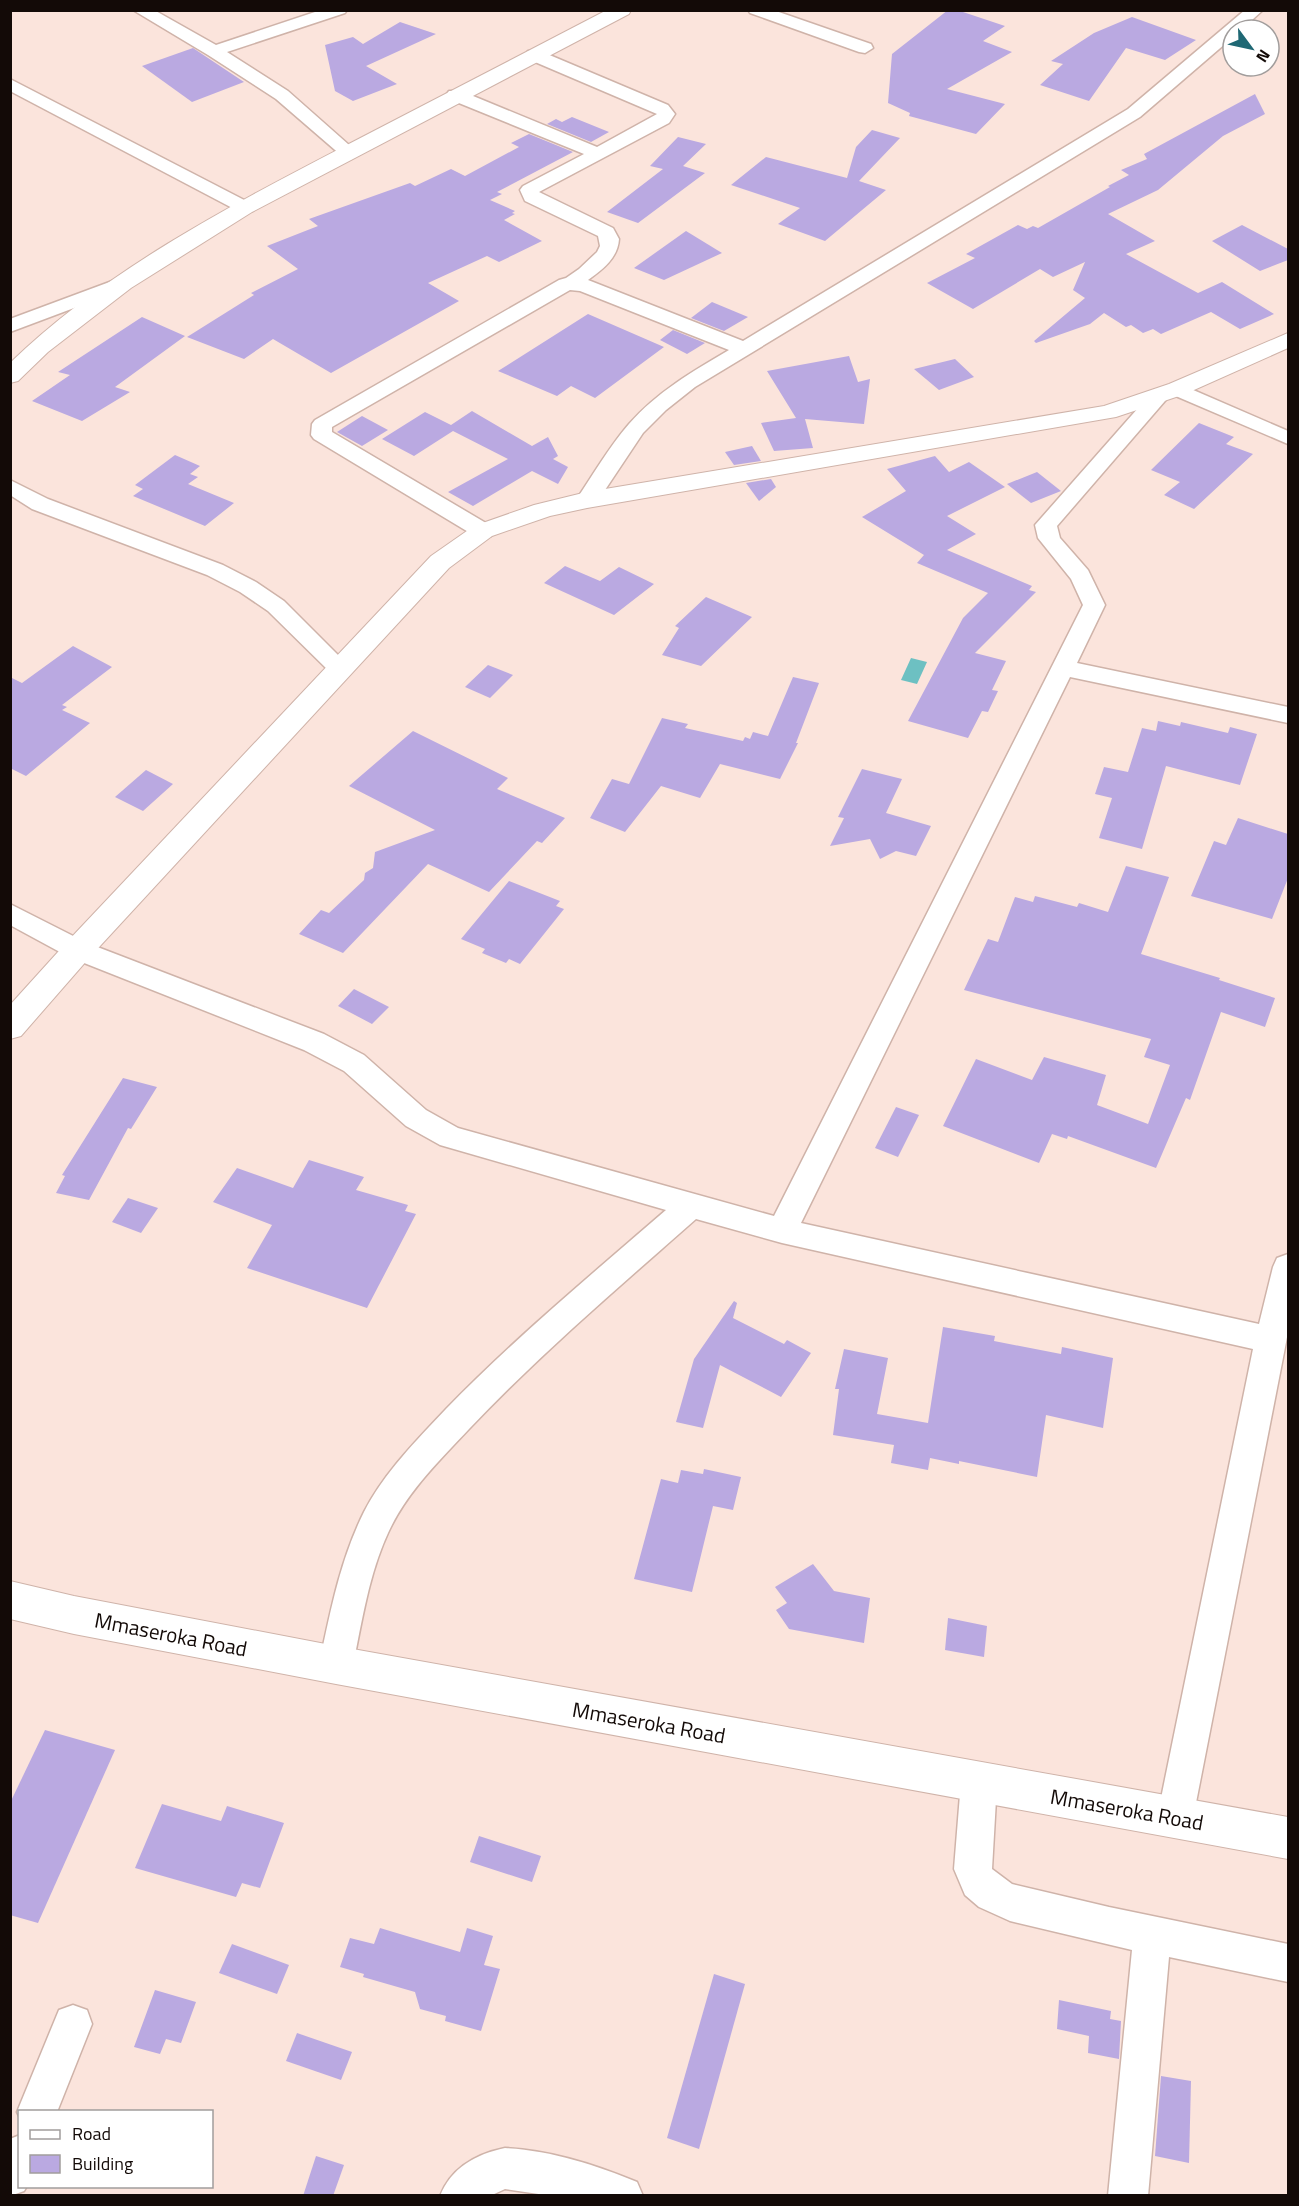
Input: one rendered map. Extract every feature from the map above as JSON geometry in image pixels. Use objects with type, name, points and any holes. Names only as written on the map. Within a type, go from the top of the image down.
[{"type":"street","points":[[141,10],[214,51],[298,107],[348,152]]},
{"type":"street","points":[[214,51],[339,10]]},
{"type":"street","points":[[10,376],[53,337],[123,283],[244,207],[455,95],[622,10]]},
{"type":"street","points":[[756,10],[866,48]]},
{"type":"street","points":[[587,500],[636,429],[659,406],[688,383],[1134,113],[1255,10]]},
{"type":"street","points":[[534,55],[665,111],[663,119],[532,187],[529,193],[531,197],[606,232],[612,240],[609,250],[572,284]]},
{"type":"street","points":[[10,84],[244,207]]},
{"type":"street","points":[[455,95],[597,153]]},
{"type":"street","points":[[10,326],[123,283]]},
{"type":"street","points":[[483,531],[321,435],[320,428],[324,421],[560,285],[583,285],[743,348]]},
{"type":"street","points":[[10,1027],[78,950],[440,562],[483,531],[543,510],[587,500],[1108,412],[1169,392],[1288,340]]},
{"type":"street","points":[[1169,392],[1288,438]]},
{"type":"street","points":[[782,1231],[1094,605],[1091,593],[1080,575],[1048,537],[1046,525],[1169,392]]},
{"type":"street","points":[[10,486],[40,504],[215,570],[248,587],[276,606],[339,668]]},
{"type":"street","points":[[1063,668],[1288,715]]},
{"type":"street","points":[[10,913],[78,950],[314,1042],[354,1063],[416,1118],[450,1137],[782,1231],[1271,1340]]},
{"type":"street","points":[[336,1665],[352,1589],[363,1554],[375,1524],[406,1474],[488,1385],[692,1205]]},
{"type":"street","points":[[1175,1818],[1271,1340],[1288,1267]]},
{"type":"street","name":"Mmaseroka Road","points":[[10,1600],[74,1616],[336,1665],[1288,1838]]},
{"type":"street","points":[[979,1782],[973,1869],[978,1882],[992,1894],[1010,1902],[1152,1936],[1288,1963]]},
{"type":"street","points":[[1128,2196],[1152,1936]]},
{"type":"street","points":[[38,2110],[73,2024]]},
{"type":"street","points":[[10,2177],[18,2159]]},
{"type":"street","points":[[460,2196],[470,2184],[494,2170],[518,2168],[623,2196]]},
{"type":"water","points":[[911,658],[927,662],[917,684],[901,680]]},
{"type":"building","points":[[948,10],[957,10],[1005,26],[983,41],[1012,52],[947,89],[1005,104],[976,134],[909,116],[910,113],[888,103],[892,54]]},
{"type":"building","points":[[1132,17],[1196,40],[1165,60],[1126,48],[1089,101],[1040,85],[1063,64],[1051,61],[1094,33]]},
{"type":"building","points":[[400,22],[436,34],[366,66],[397,84],[353,101],[335,91],[325,45],[353,37],[363,44]]},
{"type":"building","points":[[193,48],[244,82],[192,102],[142,66]]},
{"type":"building","points":[[1255,94],[1265,114],[1223,136],[1158,190],[1108,214],[1155,241],[1126,254],[1198,293],[1222,282],[1274,314],[1240,329],[1211,312],[1161,334],[1153,329],[1143,333],[1131,325],[1126,327],[1104,313],[1090,324],[1036,343],[1034,341],[1085,298],[1073,290],[1085,262],[1053,277],[1040,269],[973,309],[927,283],[975,258],[966,254],[1018,225],[1027,229],[1033,226],[1038,228],[1110,187],[1108,186],[1129,175],[1121,170],[1147,159],[1144,154]]},
{"type":"building","points":[[572,117],[609,132],[591,142],[547,124],[556,119],[562,122]]},
{"type":"building","points":[[872,130],[900,138],[859,181],[886,190],[825,241],[778,224],[800,208],[731,185],[766,157],[847,178],[856,147]]},
{"type":"building","points":[[529,134],[573,152],[497,192],[502,194],[490,200],[515,211],[512,213],[515,214],[504,220],[542,241],[499,262],[487,256],[428,283],[459,301],[331,373],[273,339],[244,359],[187,337],[254,295],[251,293],[298,269],[267,246],[318,226],[309,219],[410,183],[415,186],[451,169],[465,176],[519,147],[511,143]]},
{"type":"building","points":[[678,137],[706,144],[683,166],[705,173],[638,223],[607,212],[663,169],[650,166]]},
{"type":"building","points":[[1242,225],[1288,249],[1288,260],[1260,271],[1212,241]]},
{"type":"building","points":[[686,231],[722,253],[664,280],[634,268]]},
{"type":"building","points":[[712,302],[748,317],[724,331],[691,318]]},
{"type":"building","points":[[588,314],[664,347],[595,398],[571,386],[557,396],[498,371]]},
{"type":"building","points":[[142,317],[185,336],[115,387],[130,392],[82,421],[32,401],[70,375],[58,372]]},
{"type":"building","points":[[673,330],[705,343],[687,354],[660,340]]},
{"type":"building","points":[[849,356],[858,382],[870,379],[864,424],[805,419],[813,448],[774,451],[761,423],[796,418],[767,371]]},
{"type":"building","points":[[955,359],[974,377],[939,390],[914,369]]},
{"type":"building","points":[[472,411],[532,446],[548,437],[558,456],[553,459],[568,467],[558,484],[532,471],[473,506],[448,492],[508,459],[453,431],[414,456],[382,439],[425,412],[451,425]]},
{"type":"building","points":[[362,416],[388,430],[362,446],[337,432]]},
{"type":"building","points":[[1199,423],[1234,437],[1226,444],[1253,454],[1194,509],[1164,495],[1180,482],[1151,470]]},
{"type":"building","points":[[752,446],[761,461],[734,465],[725,452]]},
{"type":"building","points":[[175,455],[200,466],[190,474],[198,477],[188,484],[234,503],[205,526],[133,496],[143,489],[135,485]]},
{"type":"building","points":[[935,456],[949,472],[969,462],[1005,487],[947,516],[976,534],[947,550],[1032,586],[1029,590],[1036,592],[975,653],[1006,661],[992,690],[998,691],[988,712],[982,711],[968,738],[908,721],[963,618],[988,593],[917,563],[924,555],[862,517],[906,491],[887,469]]},
{"type":"building","points":[[1037,472],[1061,491],[1031,503],[1007,484]]},
{"type":"building","points":[[771,479],[776,487],[759,501],[746,483]]},
{"type":"building","points":[[565,566],[600,581],[619,567],[654,584],[614,615],[544,583]]},
{"type":"building","points":[[706,597],[752,617],[701,666],[662,655],[679,628],[675,626]]},
{"type":"building","points":[[73,646],[112,667],[62,705],[67,707],[62,710],[90,723],[26,776],[10,768],[10,677],[22,683]]},
{"type":"building","points":[[488,665],[513,675],[490,698],[465,687]]},
{"type":"building","points":[[793,677],[819,683],[796,743],[798,743],[780,779],[720,764],[700,798],[661,786],[625,832],[590,818],[612,779],[629,784],[662,718],[688,724],[685,728],[743,741],[745,737],[750,739],[753,732],[768,736]]},
{"type":"building","points":[[1158,721],[1180,726],[1181,722],[1228,733],[1230,727],[1257,734],[1240,785],[1166,766],[1142,849],[1099,838],[1112,798],[1095,794],[1104,767],[1128,772],[1142,728],[1156,731]]},
{"type":"building","points":[[413,731],[508,778],[497,789],[565,818],[542,843],[537,841],[489,892],[428,864],[343,953],[299,934],[321,910],[329,913],[364,880],[365,873],[373,868],[375,852],[435,830],[349,786]]},
{"type":"building","points":[[862,769],[902,779],[886,813],[931,826],[916,856],[896,851],[880,859],[870,839],[830,846],[844,818],[838,817]]},
{"type":"building","points":[[146,770],[173,784],[143,811],[115,797]]},
{"type":"building","points":[[1238,818],[1288,834],[1288,878],[1272,919],[1191,896],[1214,841],[1226,845]]},
{"type":"building","points":[[1126,866],[1169,877],[1141,954],[1220,978],[1219,980],[1275,998],[1265,1027],[1221,1012],[1190,1100],[1186,1098],[1156,1168],[1068,1136],[1067,1139],[1052,1134],[1039,1163],[943,1126],[976,1059],[1032,1080],[1044,1057],[1106,1075],[1097,1105],[1148,1124],[1170,1065],[1144,1057],[1151,1039],[964,990],[988,939],[998,942],[1015,897],[1033,902],[1035,896],[1077,907],[1079,903],[1108,912]]},
{"type":"building","points":[[509,881],[560,901],[556,906],[564,909],[520,964],[509,959],[506,963],[482,953],[485,949],[461,939]]},
{"type":"building","points":[[354,989],[389,1007],[372,1024],[338,1006]]},
{"type":"building","points":[[123,1078],[157,1087],[131,1129],[128,1128],[89,1200],[56,1193],[65,1176],[62,1175]]},
{"type":"building","points":[[896,1107],[919,1115],[898,1157],[875,1148]]},
{"type":"building","points":[[309,1160],[364,1177],[356,1190],[408,1205],[405,1211],[416,1214],[367,1308],[247,1268],[272,1225],[213,1202],[237,1168],[293,1188]]},
{"type":"building","points":[[128,1198],[158,1208],[141,1233],[112,1222]]},
{"type":"building","points":[[734,1301],[737,1303],[733,1318],[784,1344],[787,1340],[811,1353],[781,1397],[720,1365],[703,1428],[676,1422],[694,1359]]},
{"type":"building","points":[[943,1327],[995,1336],[994,1341],[1061,1354],[1062,1347],[1113,1358],[1103,1428],[1046,1415],[1037,1477],[959,1461],[959,1464],[930,1458],[928,1470],[891,1463],[894,1445],[833,1435],[839,1389],[835,1389],[844,1349],[888,1358],[877,1414],[928,1423]]},
{"type":"building","points":[[704,1469],[741,1477],[733,1510],[713,1506],[692,1592],[634,1579],[661,1479],[678,1483],[681,1470],[703,1474]]},
{"type":"building","points":[[813,1564],[834,1591],[870,1598],[864,1643],[789,1629],[776,1610],[787,1603],[775,1587]]},
{"type":"building","points":[[948,1618],[987,1626],[984,1657],[945,1650]]},
{"type":"building","points":[[45,1730],[115,1750],[38,1923],[10,1915],[10,1803]]},
{"type":"building","points":[[162,1804],[221,1821],[227,1806],[284,1823],[260,1888],[242,1883],[236,1897],[135,1868]]},
{"type":"building","points":[[479,1836],[541,1856],[532,1882],[470,1862]]},
{"type":"building","points":[[380,1928],[460,1952],[467,1928],[493,1936],[484,1965],[500,1969],[481,2031],[445,2021],[446,2016],[420,2009],[415,1992],[363,1977],[364,1974],[340,1967],[350,1938],[374,1944]]},
{"type":"building","points":[[232,1944],[289,1965],[277,1994],[219,1973]]},
{"type":"building","points":[[714,1974],[745,1984],[699,2149],[667,2138]]},
{"type":"building","points":[[155,1990],[196,2002],[181,2043],[166,2039],[160,2054],[134,2047]]},
{"type":"building","points":[[1059,2000],[1111,2011],[1110,2019],[1121,2021],[1119,2059],[1088,2053],[1089,2036],[1057,2029]]},
{"type":"building","points":[[297,2033],[352,2052],[341,2080],[286,2061]]},
{"type":"building","points":[[1161,2076],[1191,2081],[1189,2163],[1155,2156]]},
{"type":"building","points":[[316,2156],[344,2165],[333,2196],[303,2196]]}]
